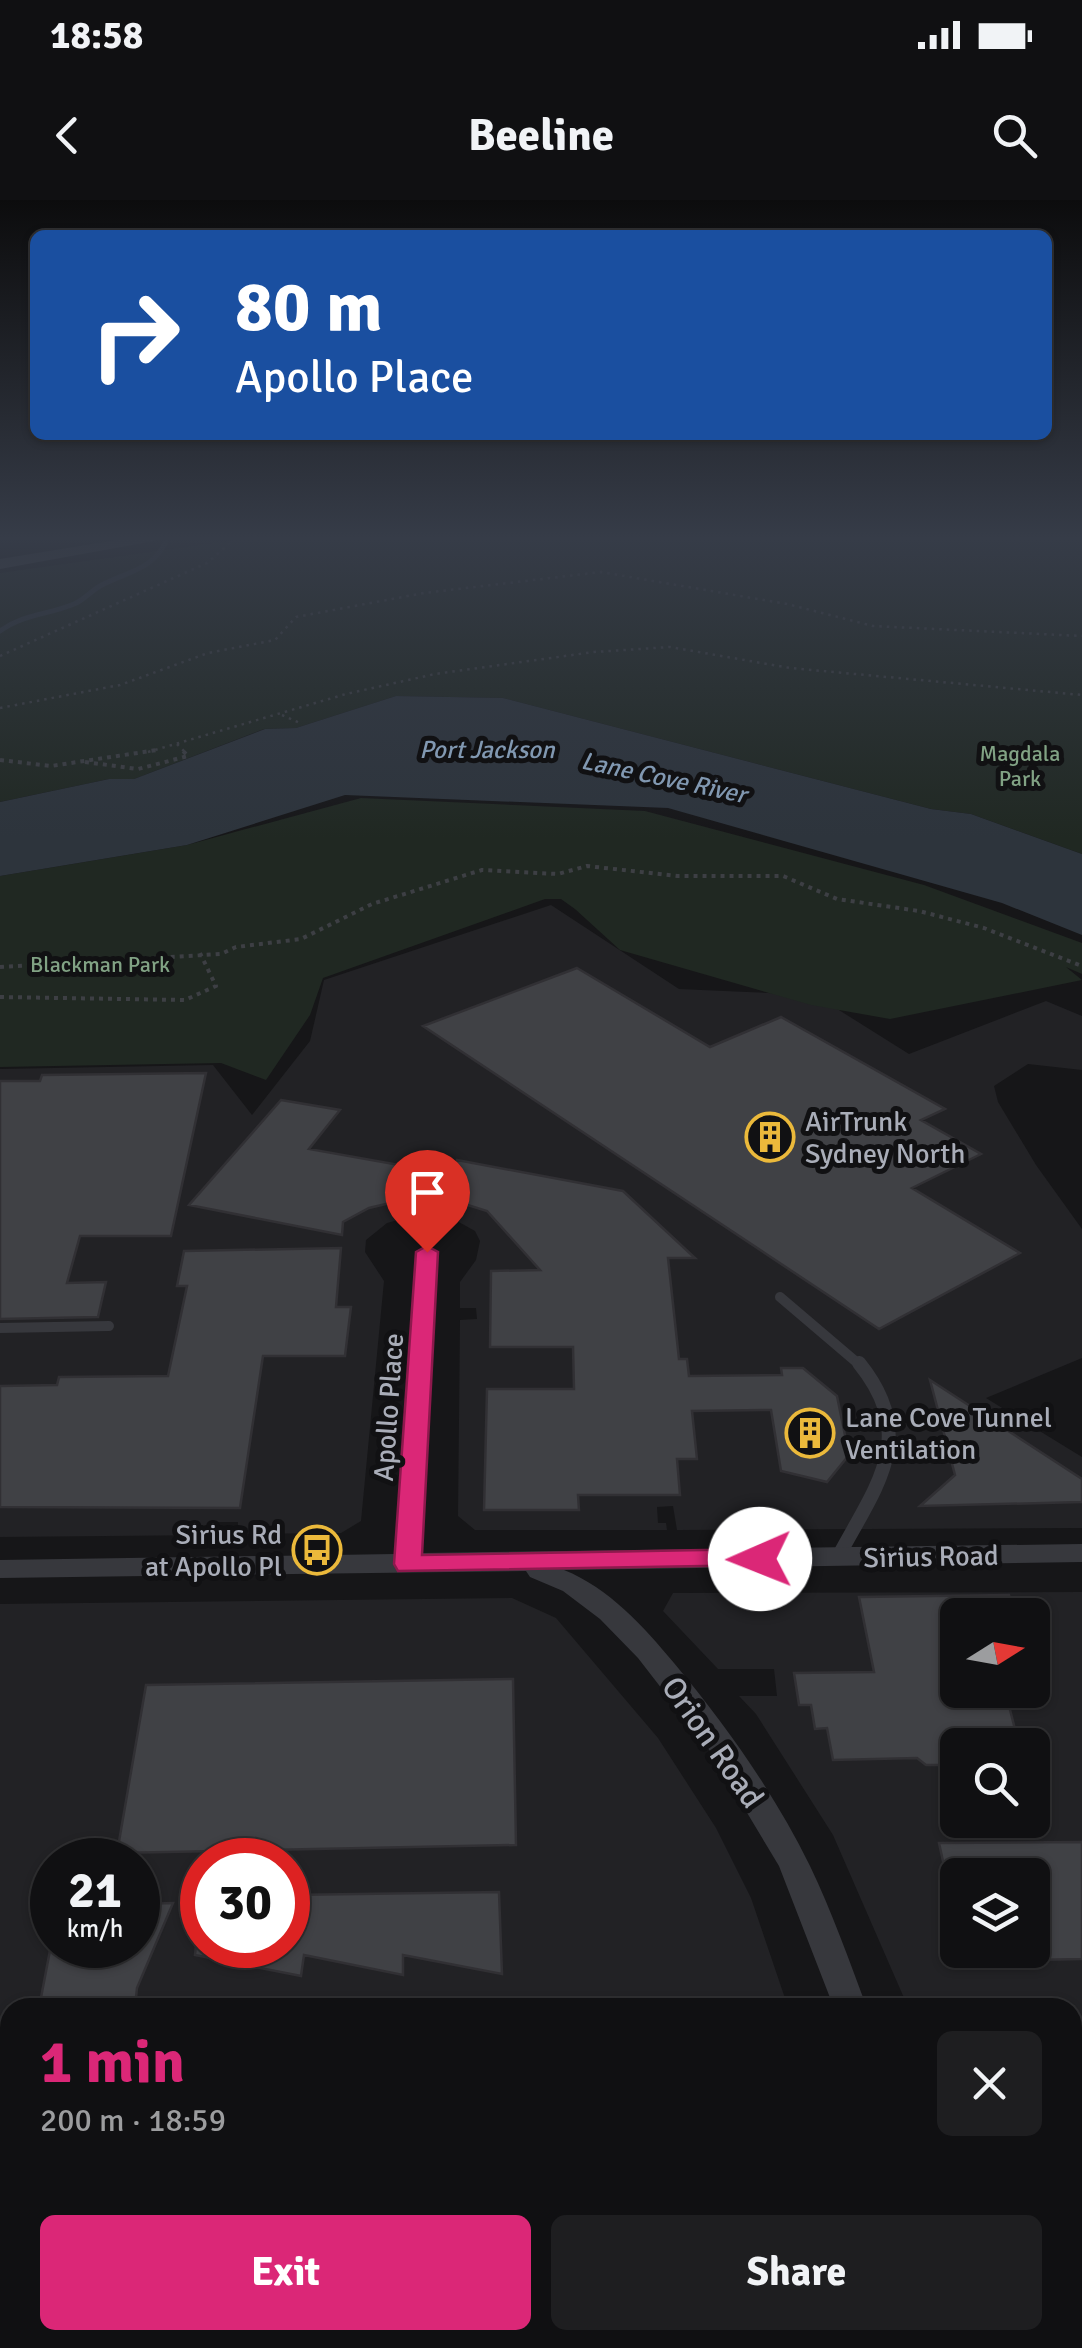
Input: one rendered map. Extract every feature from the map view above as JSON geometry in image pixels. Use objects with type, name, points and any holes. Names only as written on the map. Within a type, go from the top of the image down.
[{"type":"street","name":"Apollo Place","points":[[408,1564],[427,1252]]},
{"type":"street","name":"Sirius Road","points":[[0,1569],[1082,1553]]},
{"type":"street","name":"Orion Road","points":[[488,1564],[564,1577],[608,1611],[665,1672],[732,1759],[792,1863],[848,1998]]},
{"type":"lane","points":[[780,1297],[834,1337],[857,1361],[872,1381],[888,1423],[891,1438],[887,1460],[838,1557]]},
{"type":"lane","points":[[0,1328],[109,1326]]},
{"type":"path","points":[[0,656],[42,637]]},
{"type":"path","points":[[0,708],[120,685],[208,653],[278,637]]},
{"type":"path","points":[[0,760],[51,766],[84,762],[177,744],[346,694],[435,674],[594,652],[670,648],[790,668],[1082,695]]},
{"type":"path","points":[[282,715],[302,724]]},
{"type":"path","points":[[84,762],[138,769],[188,756],[177,744]]},
{"type":"path","points":[[0,967],[200,953],[301,940],[372,904],[482,870],[558,874],[587,866],[677,876],[783,876],[836,899],[919,911],[984,928],[1082,966]]},
{"type":"path","points":[[0,997],[185,1000],[216,986],[200,953]]},
{"type":"shaded area","points":[[551,905],[679,989],[815,995],[909,1054],[1046,1001],[1082,1016],[1082,1070],[1028,1064],[994,1086],[998,1102],[1036,1165],[1082,1229],[1082,1358],[986,1398],[1082,1457],[1082,1528],[677,1530],[673,1506],[657,1507],[658,1523],[666,1523],[667,1530],[475,1530],[458,1516],[460,1320],[477,1319],[476,1308],[460,1308],[460,1282],[476,1260],[480,1241],[475,1231],[448,1216],[423,1213],[387,1223],[366,1240],[365,1252],[384,1281],[361,1521],[341,1533],[238,1534],[238,1522],[216,1522],[214,1535],[0,1537],[0,1069],[213,1065],[252,1115],[310,1041],[324,980]]},
{"type":"shaded area","points":[[1082,1592],[1082,1998],[904,1998],[833,1835],[756,1714],[739,1696],[777,1696],[774,1669],[718,1669],[663,1611],[673,1593]]},
{"type":"shaded area","points":[[512,1598],[556,1618],[658,1738],[716,1828],[751,1898],[785,1998],[0,1998],[0,1604]]},
{"type":"green space","name":"Magdala Park","points":[[0,637],[1082,637],[1082,854],[971,814],[931,809],[503,698],[396,696],[296,728],[264,729],[134,779],[109,779],[0,802]]},
{"type":"green space","name":"Blackman Park","points":[[361,798],[645,811],[924,885],[1082,943],[1082,974],[1066,967],[1082,980],[890,1019],[811,1005],[620,950],[561,899],[545,899],[323,978],[310,1015],[266,1080],[221,1063],[0,1067],[0,876],[187,845]]},
{"type":"water","name":"Port Jackson","points":[[396,696],[503,698],[931,809],[971,814],[1082,854],[1082,935],[1002,903],[668,808],[345,795],[187,845],[0,876],[0,802],[109,779],[134,779],[265,729],[296,728]]},
{"type":"building","name":"AirTrunk Sydney North","points":[[577,968],[710,1047],[781,1017],[945,1109],[921,1120],[981,1154],[912,1188],[1020,1253],[879,1329],[423,1026]]},
{"type":"building","points":[[206,1073],[171,1236],[80,1236],[67,1283],[106,1282],[98,1317],[0,1319],[0,1081],[40,1081],[42,1075]]},
{"type":"building","points":[[281,1100],[340,1110],[309,1149],[405,1166],[403,1200],[369,1208],[343,1222],[342,1235],[189,1205]]},
{"type":"building","points":[[457,1160],[623,1191],[695,1258],[668,1258],[679,1359],[687,1359],[689,1376],[782,1375],[781,1368],[803,1368],[837,1396],[849,1455],[827,1482],[781,1471],[771,1410],[692,1411],[697,1459],[677,1459],[680,1495],[578,1495],[579,1510],[484,1510],[487,1389],[574,1389],[573,1347],[490,1347],[491,1271],[540,1270],[487,1211],[455,1201]]},
{"type":"building","points":[[341,1248],[336,1307],[351,1307],[345,1356],[263,1356],[240,1508],[0,1507],[0,1386],[57,1385],[59,1377],[168,1376],[187,1286],[177,1286],[184,1251]]},
{"type":"building","points":[[930,1380],[1082,1479],[1082,1502],[920,1506],[955,1475]]},
{"type":"building","points":[[1009,1595],[1010,1598],[940,1598],[940,1708],[1010,1708],[1015,1728],[940,1728],[940,1765],[926,1765],[917,1758],[833,1760],[827,1728],[815,1729],[811,1705],[799,1705],[794,1673],[874,1672],[859,1597]]},
{"type":"building","points":[[513,1679],[516,1845],[310,1849],[310,1838],[180,1838],[180,1852],[160,1852],[160,1838],[120,1838],[146,1685]]},
{"type":"building","points":[[1082,1842],[1082,1959],[1050,1960],[1050,1858],[942,1858],[939,1843]]},
{"type":"building","points":[[499,1892],[502,1974],[403,1955],[403,1975],[310,1956],[310,1895]]},
{"type":"building","points":[[160,1903],[173,1903],[160,1934]]},
{"type":"building","points":[[47,1968],[145,1968],[136,1998],[41,1998]]},
{"type":"building","points":[[261,1968],[302,1968],[301,1976]]},
{"type":"place","name":"AirTrunk Sydney North","points":[[770,1137]]},
{"type":"place","name":"Lane Cove Tunnel Ventilation","points":[[810,1433]]},
{"type":"place","name":"Sirius Rd at Apollo Pl","points":[[317,1550]]},
{"type":"route","points":[[427,1252],[408,1564],[760,1559]]},
{"type":"water label","name":"Lane Cove River","points":[[664,777]]}]
